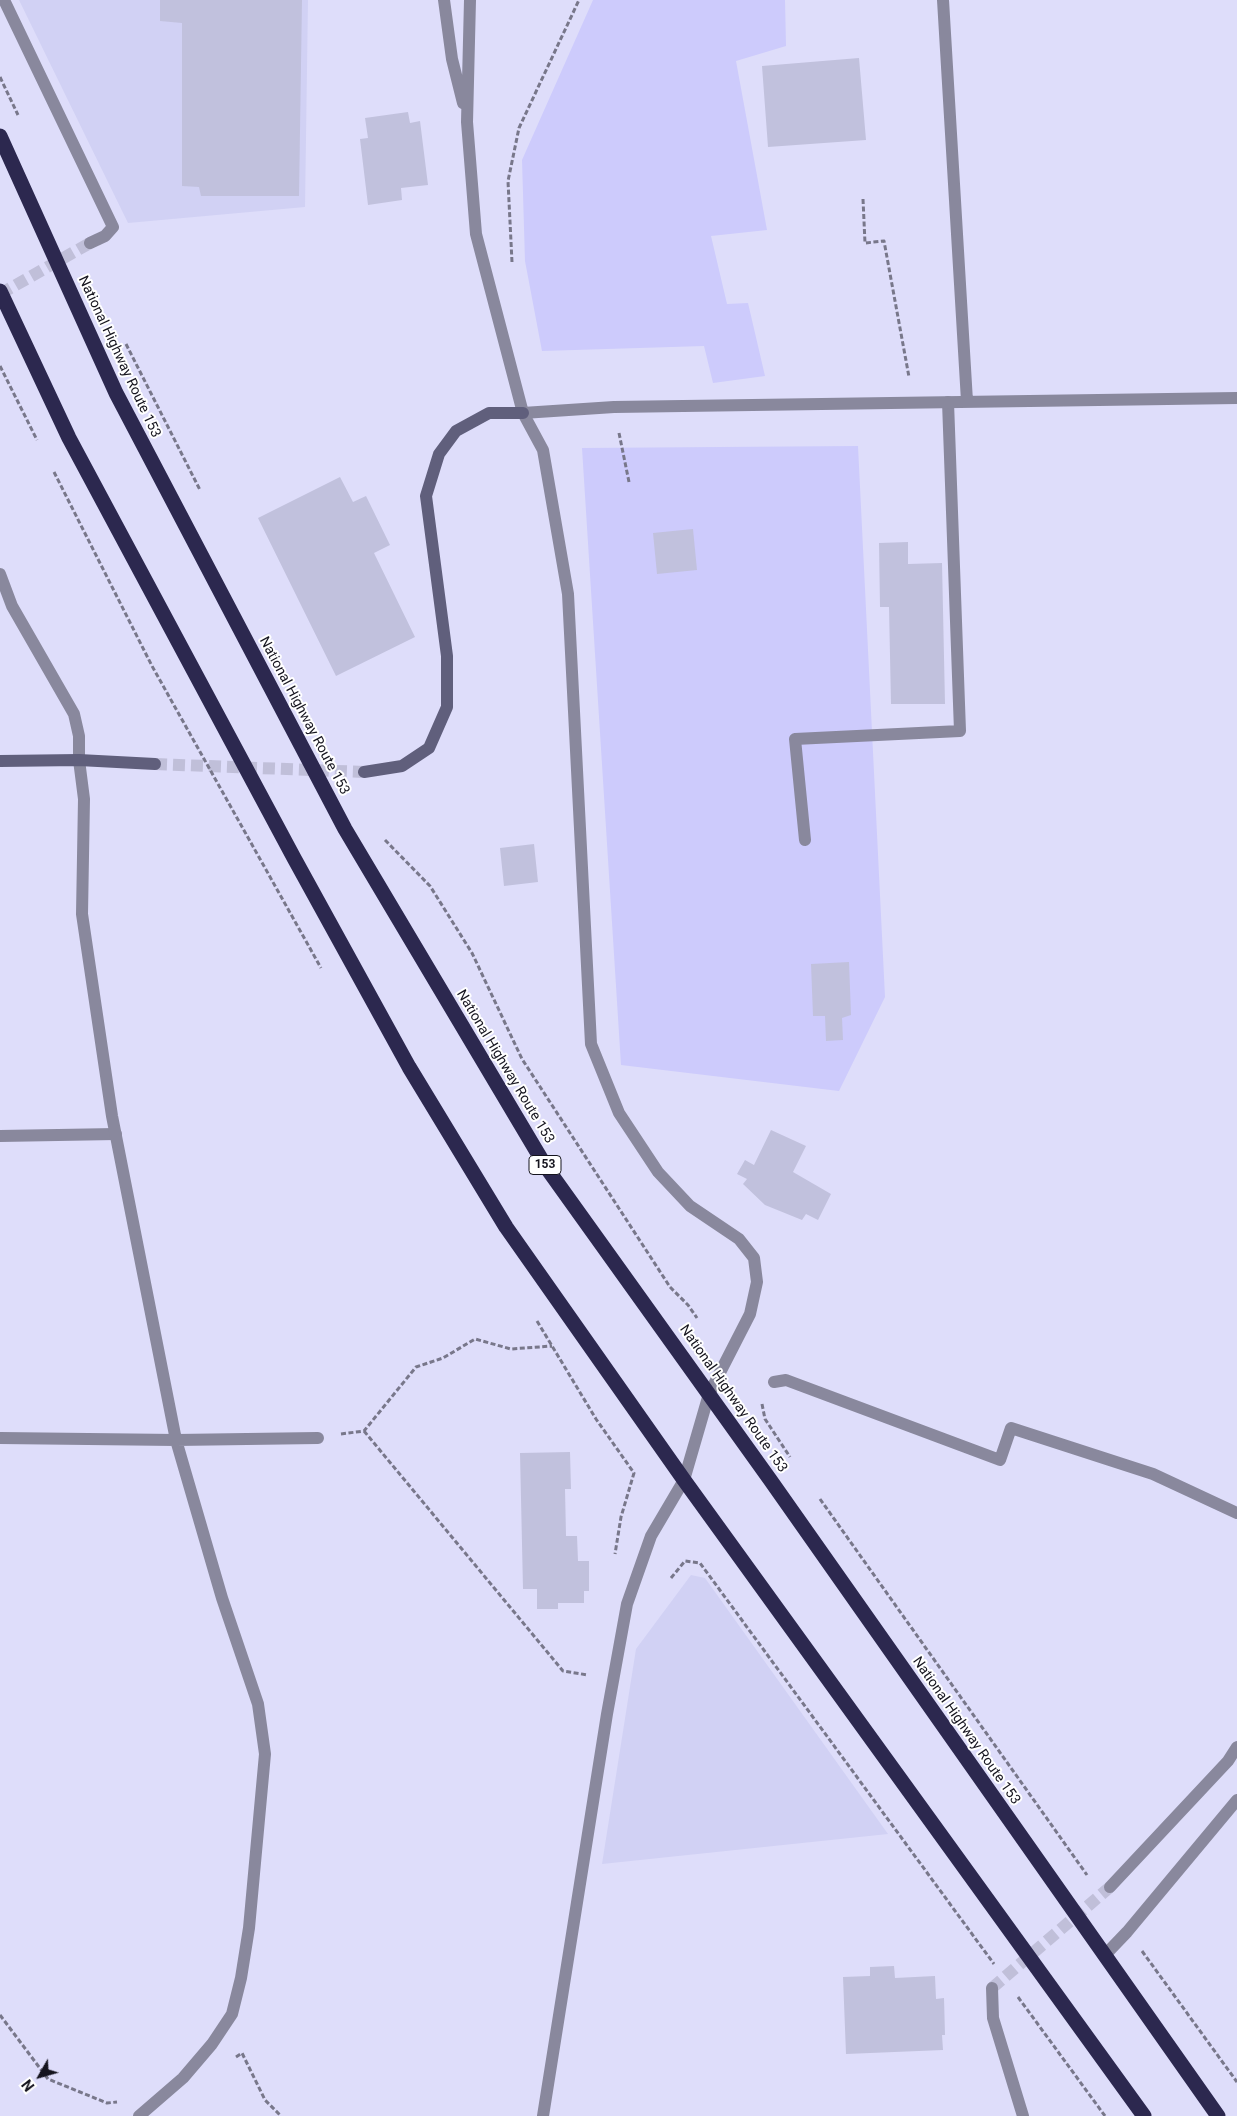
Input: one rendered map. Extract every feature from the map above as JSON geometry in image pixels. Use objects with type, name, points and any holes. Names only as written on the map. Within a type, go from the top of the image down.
[{"type":"highway","name":"National Highway Route 153","points":[[0,136],[116,393],[345,829],[546,1167],[709,1394],[1218,2116]]},
{"type":"highway","points":[[0,291],[69,438],[294,858],[409,1067],[506,1227],[684,1480],[1144,2116]]},
{"type":"street","points":[[4,0],[113,227],[105,236],[90,243]]},
{"type":"street","points":[[444,0],[452,59],[467,122]]},
{"type":"street","points":[[470,0],[467,122],[476,234],[523,414],[543,450],[568,594],[591,1044],[619,1113],[658,1172],[690,1206],[739,1239],[754,1258],[757,1282],[750,1314],[709,1394],[684,1480],[651,1536],[627,1604],[543,2116]]},
{"type":"street","points":[[944,0],[967,401]]},
{"type":"street","points":[[364,772],[402,766],[429,748],[447,706],[447,656],[426,496],[439,454],[456,431],[489,413],[523,414],[614,408],[913,402],[1237,398]]},
{"type":"street","points":[[805,840],[795,739],[960,731],[948,402]]},
{"type":"street","points":[[0,574],[12,606],[74,714],[79,736],[79,760],[84,799],[82,914],[116,1134],[176,1440],[222,1598],[258,1704],[265,1754],[249,1928],[242,1978],[232,2014],[212,2044],[183,2078],[139,2116]]},
{"type":"street","points":[[0,761],[79,760],[155,764]]},
{"type":"street","points":[[0,1136],[116,1134]]},
{"type":"street","points":[[774,1382],[786,1380],[1000,1460],[1011,1428],[1153,1474],[1237,1513]]},
{"type":"street","points":[[0,1438],[176,1440],[318,1438]]},
{"type":"street","points":[[1110,1887],[1228,1761],[1237,1747]]},
{"type":"street","points":[[1104,1956],[1127,1932],[1237,1800]]},
{"type":"street","points":[[992,1988],[993,2018],[1024,2116]]},
{"type":"path","points":[[512,270],[508,181],[519,128],[579,0]]},
{"type":"path","points":[[0,77],[21,121]]},
{"type":"path","points":[[863,199],[865,243],[884,241],[913,402]]},
{"type":"path","points":[[126,343],[201,492]]},
{"type":"path","points":[[614,408],[629,482]]},
{"type":"path","points":[[381,836],[430,886],[472,953],[522,1060],[670,1288],[688,1305],[697,1318]]},
{"type":"path","points":[[318,1438],[364,1431],[416,1367],[443,1358],[474,1339],[511,1349],[552,1346]]},
{"type":"path","points":[[774,1382],[762,1402],[765,1419],[791,1458]]},
{"type":"path","points":[[364,1431],[562,1671],[614,1679]]},
{"type":"path","points":[[819,1498],[1088,1877]]},
{"type":"path","points":[[671,1578],[685,1561],[700,1563],[1000,1972]]},
{"type":"path","points":[[1127,1932],[1237,2082]]},
{"type":"path","points":[[1017,1996],[1105,2116]]},
{"type":"path","points":[[0,2015],[48,2079],[107,2103],[160,2099]]},
{"type":"path","points":[[235,2058],[242,2053],[265,2100],[280,2116]]},
{"type":"shaded area","points":[[19,0],[308,0],[305,207],[128,223]]},
{"type":"shaded area","points":[[593,0],[785,0],[786,46],[736,61],[767,230],[711,236],[727,304],[748,303],[765,376],[713,383],[704,346],[542,351],[525,261],[522,160]]},
{"type":"shaded area","points":[[858,446],[885,997],[839,1091],[621,1065],[582,448]]},
{"type":"shaded area","points":[[691,1575],[705,1578],[888,1834],[602,1864],[636,1649]]},
{"type":"building","points":[[160,0],[302,0],[299,196],[201,196],[199,187],[182,186],[182,23],[160,21]]},
{"type":"building","points":[[859,58],[866,140],[768,147],[762,66]]},
{"type":"building","points":[[408,112],[410,123],[420,121],[428,185],[401,188],[402,200],[368,205],[360,139],[368,138],[365,118]]},
{"type":"building","points":[[340,477],[353,502],[366,496],[390,545],[374,553],[415,637],[336,676],[258,518]]},
{"type":"building","points":[[693,529],[697,570],[657,574],[653,533]]},
{"type":"building","points":[[908,542],[908,564],[942,563],[945,704],[891,704],[889,607],[880,607],[879,543]]},
{"type":"building","points":[[534,844],[538,882],[504,886],[500,848]]},
{"type":"building","points":[[849,962],[851,1015],[842,1018],[843,1040],[826,1041],[825,1016],[813,1016],[811,964]]},
{"type":"building","points":[[771,1130],[806,1146],[793,1172],[831,1194],[818,1220],[806,1214],[802,1220],[765,1205],[743,1184],[747,1179],[737,1174],[745,1160],[754,1165]]},
{"type":"building","points":[[570,1452],[571,1489],[565,1489],[566,1536],[577,1536],[578,1561],[589,1561],[589,1591],[584,1591],[584,1603],[558,1603],[558,1609],[537,1609],[537,1589],[523,1589],[520,1453]]},
{"type":"building","points":[[894,1966],[895,1978],[935,1976],[936,1999],[944,1998],[945,2035],[942,2035],[943,2050],[846,2054],[843,1977],[870,1976],[870,1967]]},
{"type":"tunnel","points":[[0,294],[90,243]]},
{"type":"tunnel","points":[[155,764],[364,772]]},
{"type":"tunnel","points":[[992,1988],[1110,1887]]}]
